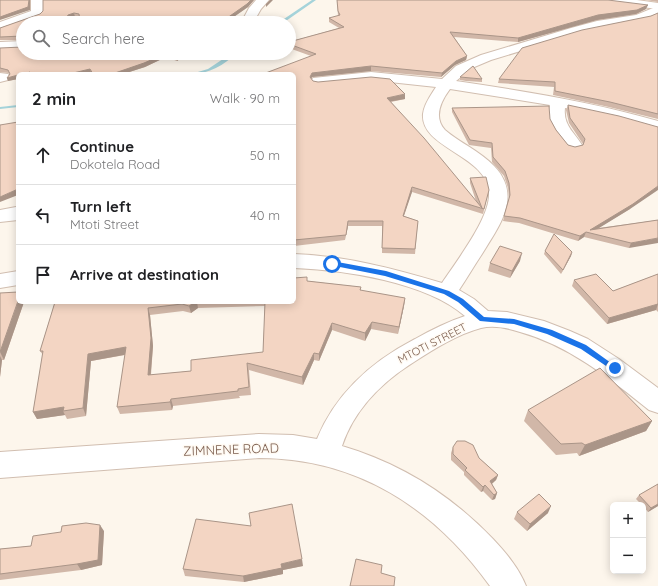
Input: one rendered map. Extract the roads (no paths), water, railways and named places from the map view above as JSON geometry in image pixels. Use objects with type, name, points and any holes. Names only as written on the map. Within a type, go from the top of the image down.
[{"type":"street","points":[[28,16],[37,13],[37,0]]},
{"type":"street","points":[[252,16],[255,8],[263,0]]},
{"type":"street","points":[[609,0],[658,6]]},
{"type":"street","points":[[447,292],[496,214],[498,193],[493,175],[485,167],[447,140],[433,126],[429,114],[431,107],[446,84],[462,68],[488,58],[580,29],[638,18],[652,14],[658,10]]},
{"type":"street","points":[[0,26],[16,20]]},
{"type":"street","points":[[0,46],[16,45]]},
{"type":"street","points":[[318,82],[371,76],[446,84],[559,102],[621,115],[658,126]]},
{"type":"street","points":[[559,102],[556,114],[557,120],[565,135],[574,146]]},
{"type":"street","points":[[0,216],[16,213]]},
{"type":"street","points":[[296,260],[361,268],[410,280],[447,292],[460,300],[482,320]]},
{"type":"street","points":[[0,281],[16,278]]},
{"type":"street","name":"MTOTI STREET","points":[[325,453],[328,443],[349,406],[376,376],[391,364],[431,341],[458,328],[482,320],[514,321],[568,339],[601,358],[658,402]]},
{"type":"street","name":"ZIMNENE ROAD","points":[[0,465],[259,446],[292,447],[325,453],[357,462],[388,475],[418,493],[447,514],[475,541],[501,572],[510,586]]},
{"type":"waterway","points":[[290,16],[314,0]]},
{"type":"waterway","points":[[202,72],[210,70],[225,60]]},
{"type":"waterway","points":[[0,108],[16,106]]}]
